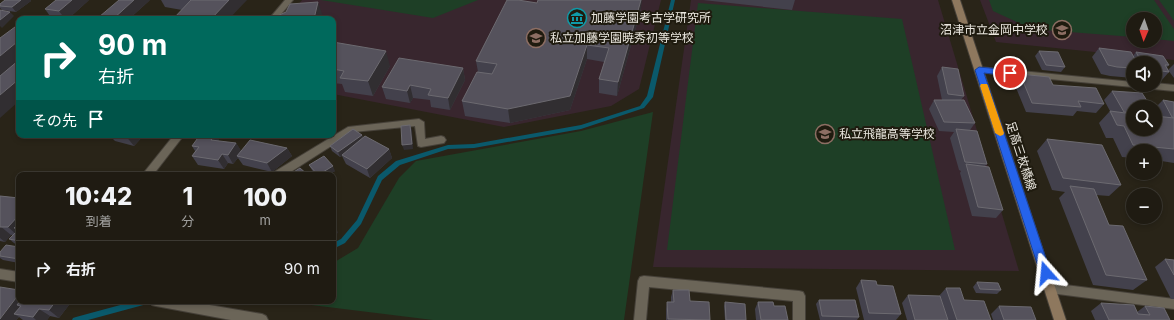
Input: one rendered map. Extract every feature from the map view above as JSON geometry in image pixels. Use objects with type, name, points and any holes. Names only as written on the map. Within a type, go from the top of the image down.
[{"type":"main road","name":"足高三枚橋線","points":[[956,0],[1060,320]]},
{"type":"street","points":[[276,16],[289,0]]},
{"type":"street","points":[[979,70],[1126,83]]},
{"type":"street","points":[[1162,87],[1174,88]]},
{"type":"street","points":[[283,172],[352,129],[419,122],[422,142],[441,140]]},
{"type":"street","points":[[149,172],[177,138]]},
{"type":"street","points":[[0,274],[16,277]]},
{"type":"street","points":[[640,320],[644,281],[799,296],[799,320]]},
{"type":"street","points":[[1050,288],[1174,304]]},
{"type":"street","points":[[173,304],[262,320]]},
{"type":"shaded area","points":[[302,0],[661,0],[639,89],[611,106],[504,127],[336,95],[336,16],[289,16]]},
{"type":"shaded area","name":"私立飛龍高等学校","points":[[691,0],[938,0],[1019,271],[653,267]]},
{"type":"shaded area","name":"沼津市立金岡中学校","points":[[980,0],[1174,0],[1174,60],[1162,59],[1162,56],[1134,56],[996,42]]},
{"type":"green space","points":[[321,0],[478,0],[433,18]]},
{"type":"green space","points":[[989,0],[1154,0],[1174,29],[1174,41],[1162,40],[1162,12],[1126,12],[1126,36],[1032,29],[993,11]]},
{"type":"green space","points":[[1159,0],[1174,0],[1174,21]]},
{"type":"green space","name":"私立飛龍高等学校","points":[[698,3],[902,19],[955,250],[667,250]]},
{"type":"green space","points":[[653,112],[624,320],[433,320],[303,304],[336,304],[336,261],[358,248],[399,178],[416,161],[581,131]]},
{"type":"building","points":[[5,0],[21,0],[12,7],[0,6],[0,4]]},
{"type":"building","points":[[56,0],[72,0],[59,11],[45,9]]},
{"type":"building","points":[[119,0],[134,0],[116,16],[100,16]]},
{"type":"building","points":[[191,0],[229,0],[214,16],[176,16]]},
{"type":"building","points":[[507,0],[537,3],[538,0],[641,0],[618,82],[599,79],[609,48],[587,45],[570,96],[508,109],[462,101],[477,72],[492,74],[497,64],[476,61]]},
{"type":"building","points":[[318,2],[315,16],[277,16],[286,12],[290,4]]},
{"type":"building","points":[[0,10],[10,12],[0,20]]},
{"type":"building","points":[[16,26],[16,43],[0,56],[0,38]]},
{"type":"building","points":[[336,43],[386,51],[368,81],[340,78],[344,71],[336,70]]},
{"type":"building","points":[[1099,48],[1131,52],[1133,56],[1126,56],[1126,68],[1108,65]]},
{"type":"building","points":[[1039,51],[1058,52],[1065,67],[1046,65]]},
{"type":"building","points":[[1136,52],[1163,56],[1169,65],[1165,65],[1169,72],[1162,71],[1162,56],[1138,56]]},
{"type":"building","points":[[399,58],[463,68],[448,98],[428,95],[431,89],[410,85],[407,91],[382,87]]},
{"type":"building","points":[[16,63],[16,82],[0,95],[0,76]]},
{"type":"building","points":[[942,67],[958,69],[964,96],[948,94]]},
{"type":"building","points":[[1020,74],[1049,77],[1053,85],[1096,88],[1104,104],[1078,101],[1081,107],[1032,103]]},
{"type":"building","points":[[1112,91],[1142,93],[1146,100],[1126,100],[1126,112],[1124,112]]},
{"type":"building","points":[[934,100],[964,100],[975,123],[944,122]]},
{"type":"building","points":[[1163,100],[1174,102],[1174,118],[1172,117]]},
{"type":"building","points":[[1110,111],[1126,113],[1126,130],[1124,126],[1117,125]]},
{"type":"building","points":[[1162,117],[1174,118],[1174,149],[1162,148],[1162,144],[1133,144],[1129,136],[1162,136]]},
{"type":"building","points":[[410,125],[412,144],[402,145],[401,126]]},
{"type":"building","points":[[353,129],[362,135],[338,152],[330,146]]},
{"type":"building","points":[[956,129],[977,131],[987,164],[965,162]]},
{"type":"building","points":[[365,136],[389,149],[367,169],[342,155]]},
{"type":"building","points":[[198,138],[213,138],[211,140],[236,143],[228,155],[222,154],[218,160],[192,156],[199,147],[192,146]]},
{"type":"building","points":[[1047,139],[1102,145],[1121,185],[1063,178]]},
{"type":"building","points":[[250,140],[287,148],[267,163],[237,156]]},
{"type":"building","points":[[324,156],[333,166],[323,172],[315,172],[309,165]]},
{"type":"building","points":[[966,164],[989,167],[1003,210],[978,207]]},
{"type":"building","points":[[300,168],[305,172],[294,172]]},
{"type":"building","points":[[1070,186],[1094,189],[1109,225],[1123,226],[1147,280],[1106,275]]},
{"type":"building","points":[[0,196],[16,198],[16,218],[8,227],[0,227]]},
{"type":"building","points":[[16,232],[16,240],[9,239]]},
{"type":"building","points":[[6,245],[16,247],[16,259],[0,256],[0,252]]},
{"type":"building","points":[[1165,259],[1174,260],[1174,275]]},
{"type":"building","points":[[861,280],[876,281],[877,285],[893,286],[901,314],[869,313]]},
{"type":"building","points":[[977,282],[998,283],[1001,290],[980,289]]},
{"type":"building","points":[[0,287],[16,290],[16,298],[0,319]]},
{"type":"building","points":[[946,288],[960,288],[964,300],[984,301],[991,320],[957,320]]},
{"type":"building","points":[[673,290],[689,290],[690,301],[709,302],[710,320],[668,319],[667,302],[674,302]]},
{"type":"building","points":[[908,295],[940,296],[948,320],[915,320]]},
{"type":"building","points":[[819,300],[855,300],[859,317],[822,316]]},
{"type":"building","points":[[725,302],[745,304],[746,320],[726,320]]},
{"type":"building","points":[[758,302],[773,302],[774,306],[785,306],[788,320],[761,320]]},
{"type":"building","points":[[1101,303],[1134,305],[1138,314],[1150,315],[1145,306],[1164,308],[1170,320],[1109,320]]},
{"type":"building","points":[[54,304],[49,310],[39,309],[33,317],[14,314],[21,306],[17,305]]},
{"type":"building","points":[[999,306],[1031,307],[1036,320],[1004,320]]},
{"type":"waterway","points":[[336,244],[343,241],[359,222],[380,178],[398,163],[448,147],[474,146],[581,127],[642,107],[650,97],[673,0]]},
{"type":"waterway","points":[[76,320],[136,304]]},
{"type":"slow traffic","points":[[984,86],[1000,133]]},
{"type":"place","name":"加藤学園考古学研究所","points":[[577,18]]},
{"type":"place","name":"沼津市立金岡中学校","points":[[1062,30]]},
{"type":"place","name":"私立加藤学園暁秀初等学校","points":[[536,38]]},
{"type":"place","name":"私立飛龍高等学校","points":[[825,134]]},
{"type":"route","points":[[1010,73],[979,70],[1046,273]]}]
